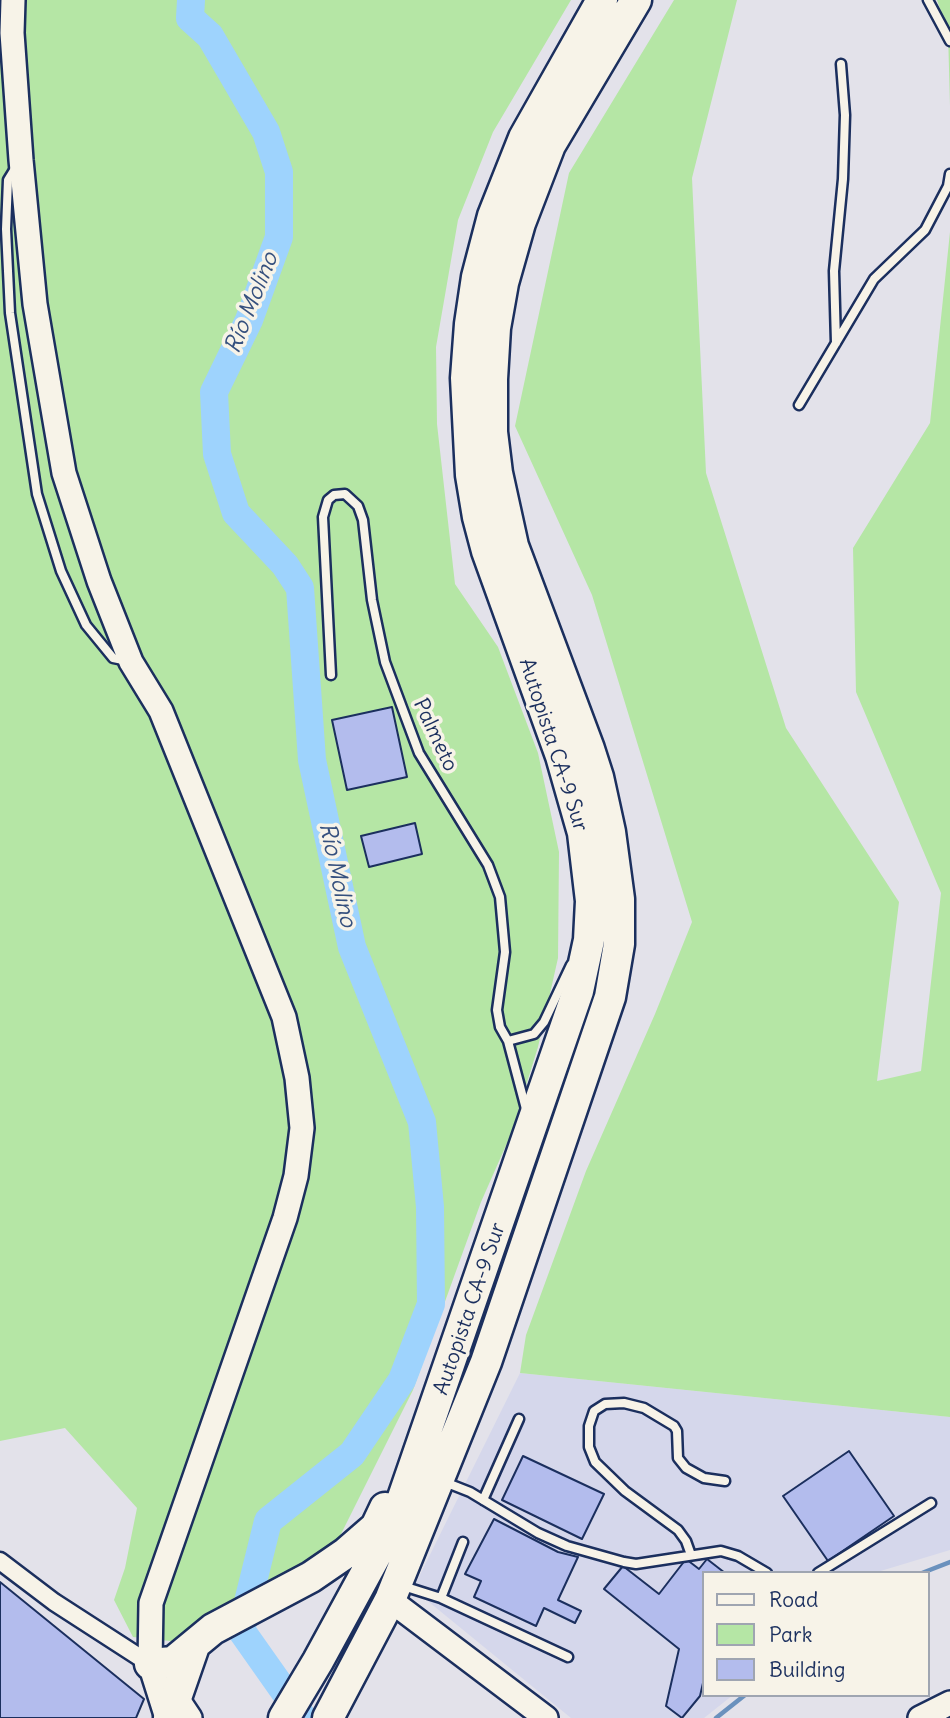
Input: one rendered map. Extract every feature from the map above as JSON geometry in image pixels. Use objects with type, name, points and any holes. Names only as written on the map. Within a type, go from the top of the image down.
[{"type":"highway","name":"Autopista CA-9 Sur","points":[[284,1718],[396,1518],[578,991],[589,940],[591,901],[583,833],[561,756],[487,551],[478,517],[470,464],[466,378],[475,289],[493,216],[524,138],[602,0]]},
{"type":"highway","name":"Autopista CA-9 Sur","points":[[328,1718],[393,1592],[486,1362],[610,997],[619,944],[619,899],[610,832],[598,777],[513,546],[497,473],[492,432],[492,379],[495,328],[503,283],[520,223],[550,145],[636,0]]},
{"type":"highway","points":[[150,1664],[173,1662],[204,1638],[298,1585],[346,1553],[376,1527],[427,1411],[444,1385]]},
{"type":"highway","points":[[176,1712],[204,1638]]},
{"type":"main road","points":[[13,0],[12,33],[21,160],[35,304],[64,473],[99,581],[131,662],[161,711],[284,1017],[297,1078],[302,1128],[296,1175],[285,1218],[151,1603],[150,1664],[176,1712]]},
{"type":"main road","points":[[393,1592],[546,1718]]},
{"type":"main road","points":[[920,1718],[950,1703]]},
{"type":"street","points":[[0,1561],[54,1602],[150,1664]]},
{"type":"lane","points":[[928,0],[950,41]]},
{"type":"lane","points":[[836,342],[834,271],[843,179],[845,115],[841,64]]},
{"type":"lane","points":[[21,160],[8,180],[6,229],[9,299],[37,494],[61,571],[86,625],[113,658],[131,662]]},
{"type":"lane","points":[[799,405],[874,279],[925,230],[948,186],[950,174]]},
{"type":"lane","name":"Palmeto","points":[[331,676],[323,517],[328,500],[334,495],[345,494],[358,506],[363,520],[372,600],[385,662],[419,753],[488,865],[500,897],[505,952],[498,1010],[500,1027],[508,1041]]},
{"type":"lane","points":[[529,1135],[526,1101],[508,1041],[534,1034],[544,1022],[569,967],[589,940]]},
{"type":"lane","points":[[691,1555],[678,1530],[625,1491],[596,1462],[589,1447],[589,1426],[594,1411],[606,1404],[624,1403],[643,1408],[674,1426],[677,1431],[678,1458],[686,1468],[704,1478],[726,1481]]},
{"type":"lane","points":[[484,1500],[519,1419]]},
{"type":"lane","points":[[439,1480],[470,1492],[538,1533],[567,1546],[624,1562],[636,1564],[721,1551],[738,1556],[764,1571]]},
{"type":"lane","points":[[821,1571],[931,1503]]},
{"type":"lane","points":[[441,1598],[463,1542]]},
{"type":"lane","points":[[393,1592],[441,1598],[568,1657]]},
{"type":"shaded area","points":[[520,1373],[950,1417],[950,1550],[881,1571],[702,1571],[702,1697],[730,1697],[704,1718],[571,1718],[413,1589]]},
{"type":"green space","points":[[0,0],[571,0],[493,132],[458,220],[436,347],[437,424],[455,584],[498,647],[538,753],[559,852],[558,958],[538,1047],[511,1134],[481,1202],[413,1390],[340,1536],[303,1574],[207,1645],[133,1637],[114,1600],[125,1568],[137,1508],[65,1428],[0,1441]]},
{"type":"green space","points":[[674,0],[737,0],[692,178],[706,473],[786,728],[899,902],[877,1081],[921,1071],[941,893],[856,692],[853,548],[930,423],[950,232],[950,1417],[520,1373],[526,1335],[586,1171],[692,922],[592,595],[515,426],[569,173]]},
{"type":"green space","points":[[937,0],[950,0],[950,106],[948,32]]},
{"type":"building","points":[[392,707],[407,777],[347,790],[332,720]]},
{"type":"building","points":[[415,823],[422,854],[369,867],[361,836]]},
{"type":"building","points":[[849,1451],[894,1516],[828,1561],[783,1496]]},
{"type":"building","points":[[523,1456],[604,1494],[582,1539],[502,1500]]},
{"type":"building","points":[[494,1519],[558,1552],[578,1557],[558,1600],[581,1611],[575,1623],[544,1608],[536,1626],[474,1597],[481,1581],[465,1574]]},
{"type":"building","points":[[686,1559],[699,1569],[707,1559],[722,1571],[702,1571],[702,1687],[700,1696],[682,1718],[666,1706],[679,1649],[604,1589],[623,1566],[659,1594]]},
{"type":"building","points":[[0,1582],[144,1699],[136,1718],[0,1718]]},
{"type":"waterway","name":"Río Molino","points":[[191,0],[190,18],[210,36],[266,132],[279,172],[279,237],[249,320],[214,392],[217,454],[236,513],[285,565],[300,588],[312,760],[352,947],[422,1122],[430,1207],[431,1304],[402,1380],[352,1454],[268,1521],[241,1630],[303,1718]]},
{"type":"waterway","points":[[927,1571],[950,1562]]},
{"type":"waterway","points":[[716,1718],[742,1697]]}]
